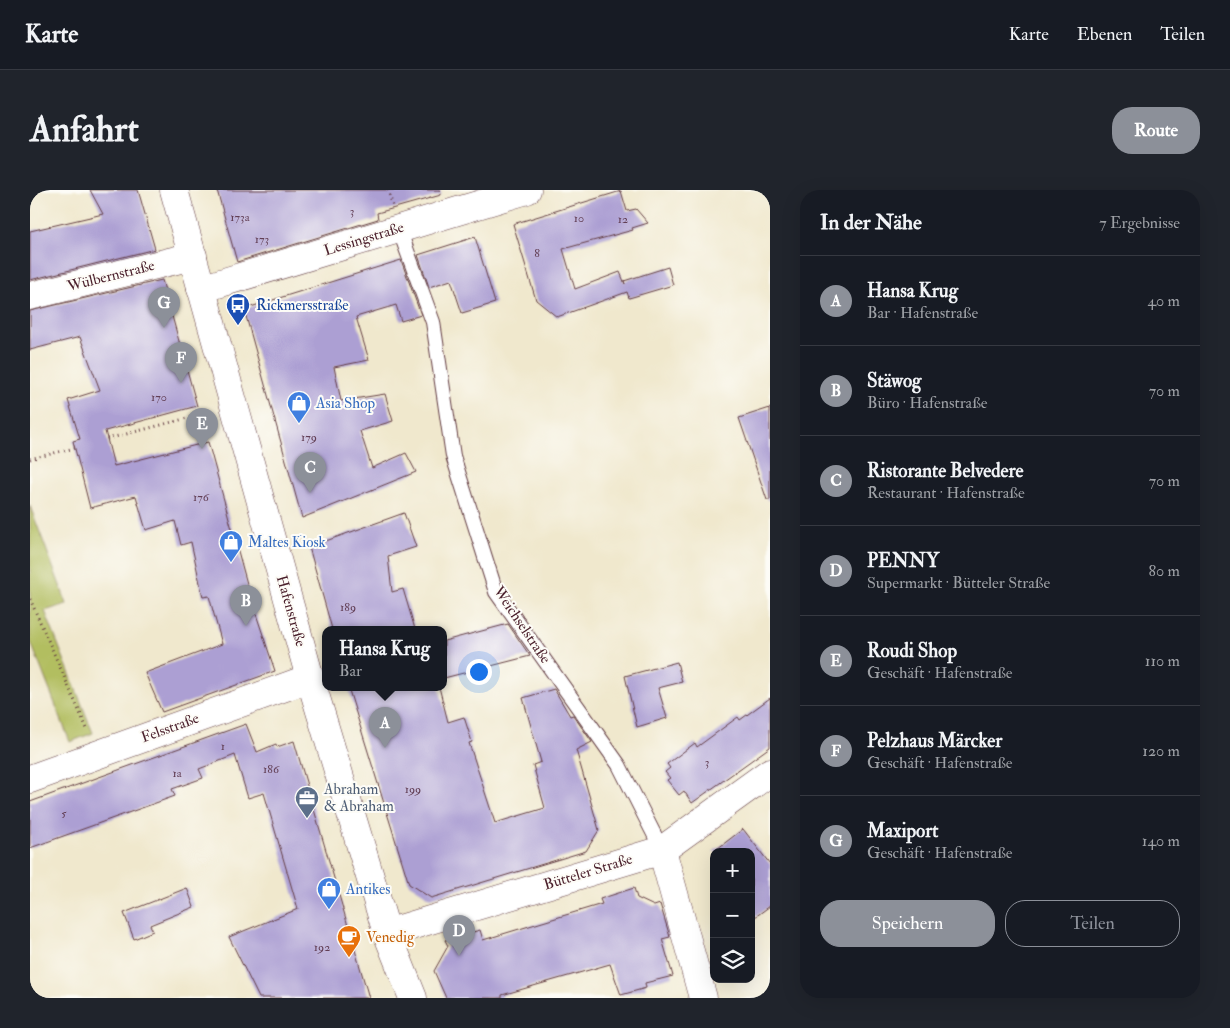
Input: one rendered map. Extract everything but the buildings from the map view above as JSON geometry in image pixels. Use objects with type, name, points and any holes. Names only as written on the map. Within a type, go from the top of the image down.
[{"type":"street","name":"Hafenstraße","points":[[174,190],[310,678],[387,933],[413,998]]},
{"type":"street","name":"Lessingstraße","points":[[202,289],[399,229],[483,196],[528,190]]},
{"type":"street","name":"Wülbernstraße","points":[[30,296],[192,256]]},
{"type":"street","name":"Felsstraße","points":[[30,779],[310,678]]},
{"type":"street","name":"Bütteler Straße","points":[[387,933],[662,850],[770,772]]},
{"type":"street","name":"Weichselstraße","points":[[662,850],[703,998]]},
{"type":"lane","name":"Weichselstraße","points":[[399,229],[433,322],[453,456],[496,592],[619,765],[662,850]]},
{"type":"path","points":[[107,439],[234,406]]},
{"type":"path","points":[[30,459],[75,448]]},
{"type":"path","points":[[30,599],[98,754]]},
{"type":"green space","points":[[30,506],[67,604],[45,611],[93,733],[70,742],[30,640]]},
{"type":"place","name":"Rickmersstraße","points":[[238,326]]},
{"type":"place","name":"Maxiport","points":[[164,328]]},
{"type":"place","name":"Pelzhaus Märcker","points":[[181,383]]},
{"type":"place","name":"Asia Shop","points":[[299,424]]},
{"type":"place","name":"Roudi Shop","points":[[202,449]]},
{"type":"place","name":"Ristorante Belvedere","points":[[310,493]]},
{"type":"place","name":"Maltes Kiosk","points":[[231,563]]},
{"type":"place","name":"Stäwog","points":[[246,626]]},
{"type":"place","name":"Hansa Krug","points":[[385,748]]},
{"type":"place","name":"Abraham & Abraham","points":[[307,819]]},
{"type":"place","name":"Antikes","points":[[329,910]]},
{"type":"place","name":"PENNY","points":[[459,956]]},
{"type":"place","name":"Venedig","points":[[349,958]]}]
